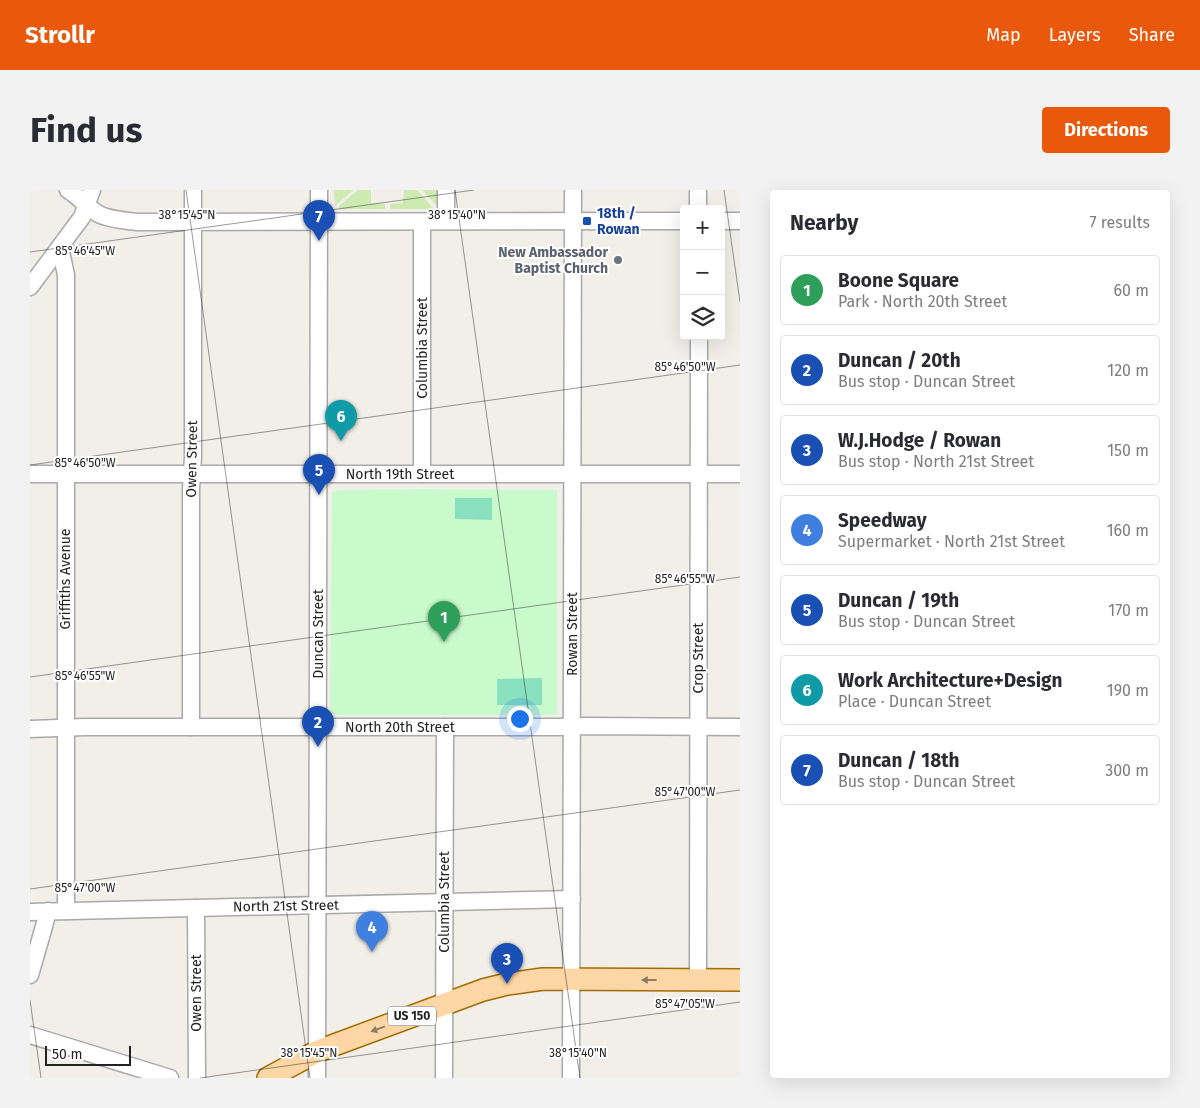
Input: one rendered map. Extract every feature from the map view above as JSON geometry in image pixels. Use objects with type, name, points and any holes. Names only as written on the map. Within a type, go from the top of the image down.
[{"type":"main road","name":"US 150","points":[[268,1078],[318,1050],[483,990],[506,984],[543,979],[740,980]]},
{"type":"street","points":[[68,190],[75,194],[89,197]]},
{"type":"street","name":"Owen Street","points":[[191,727],[193,190]]},
{"type":"street","name":"Duncan Street","points":[[317,1078],[319,190]]},
{"type":"street","points":[[446,190],[446,221]]},
{"type":"street","name":"Rowan Street","points":[[571,1078],[573,190]]},
{"type":"street","points":[[698,190],[698,205]]},
{"type":"street","points":[[89,197],[98,214],[126,221],[680,221]]},
{"type":"street","points":[[30,287],[82,217],[89,197]]},
{"type":"street","points":[[725,221],[740,221]]},
{"type":"street","name":"Columbia Street","points":[[422,222],[422,474]]},
{"type":"street","name":"Griffiths Avenue","points":[[60,247],[66,275],[66,911]]},
{"type":"street","name":"Crop Street","points":[[698,980],[699,340]]},
{"type":"street","name":"North 19th Street","points":[[30,474],[740,474]]},
{"type":"street","name":"North 20th Street","points":[[30,729],[191,727],[740,727]]},
{"type":"street","name":"Columbia Street","points":[[444,1078],[445,727]]},
{"type":"street","name":"North 21st Street","points":[[30,912],[572,899]]},
{"type":"street","name":"Owen Street","points":[[196,908],[196,1078]]},
{"type":"street","points":[[30,974],[48,911]]},
{"type":"street","points":[[30,1035],[170,1078]]},
{"type":"green space","points":[[334,190],[353,190],[335,206]]},
{"type":"green space","points":[[358,190],[371,190],[371,203],[385,204],[385,209],[339,209],[339,206]]},
{"type":"green space","points":[[404,190],[417,190],[434,209],[390,209],[390,204],[403,203]]},
{"type":"green space","points":[[422,190],[437,190],[437,205],[436,205]]},
{"type":"green space","points":[[337,490],[557,490],[557,715],[338,715],[332,712],[330,705],[332,492]]},
{"type":"green space","points":[[455,498],[492,498],[492,520],[455,519]]},
{"type":"green space","points":[[542,678],[542,705],[497,705],[497,679]]},
{"type":"place","name":"18th / Rowan","points":[[587,221]]},
{"type":"place","name":"Duncan / 18th","points":[[319,241]]},
{"type":"place","name":"New Ambassador Baptist Church","points":[[618,260]]},
{"type":"place","name":"Work Architecture+Design","points":[[341,441]]},
{"type":"place","name":"Duncan / 19th","points":[[319,495]]},
{"type":"place","name":"Boone Square","points":[[444,642]]},
{"type":"place","name":"Duncan / 20th","points":[[318,747]]},
{"type":"place","name":"Speedway","points":[[372,952]]},
{"type":"place","name":"W.J.Hodge / Rowan","points":[[507,984]]}]
